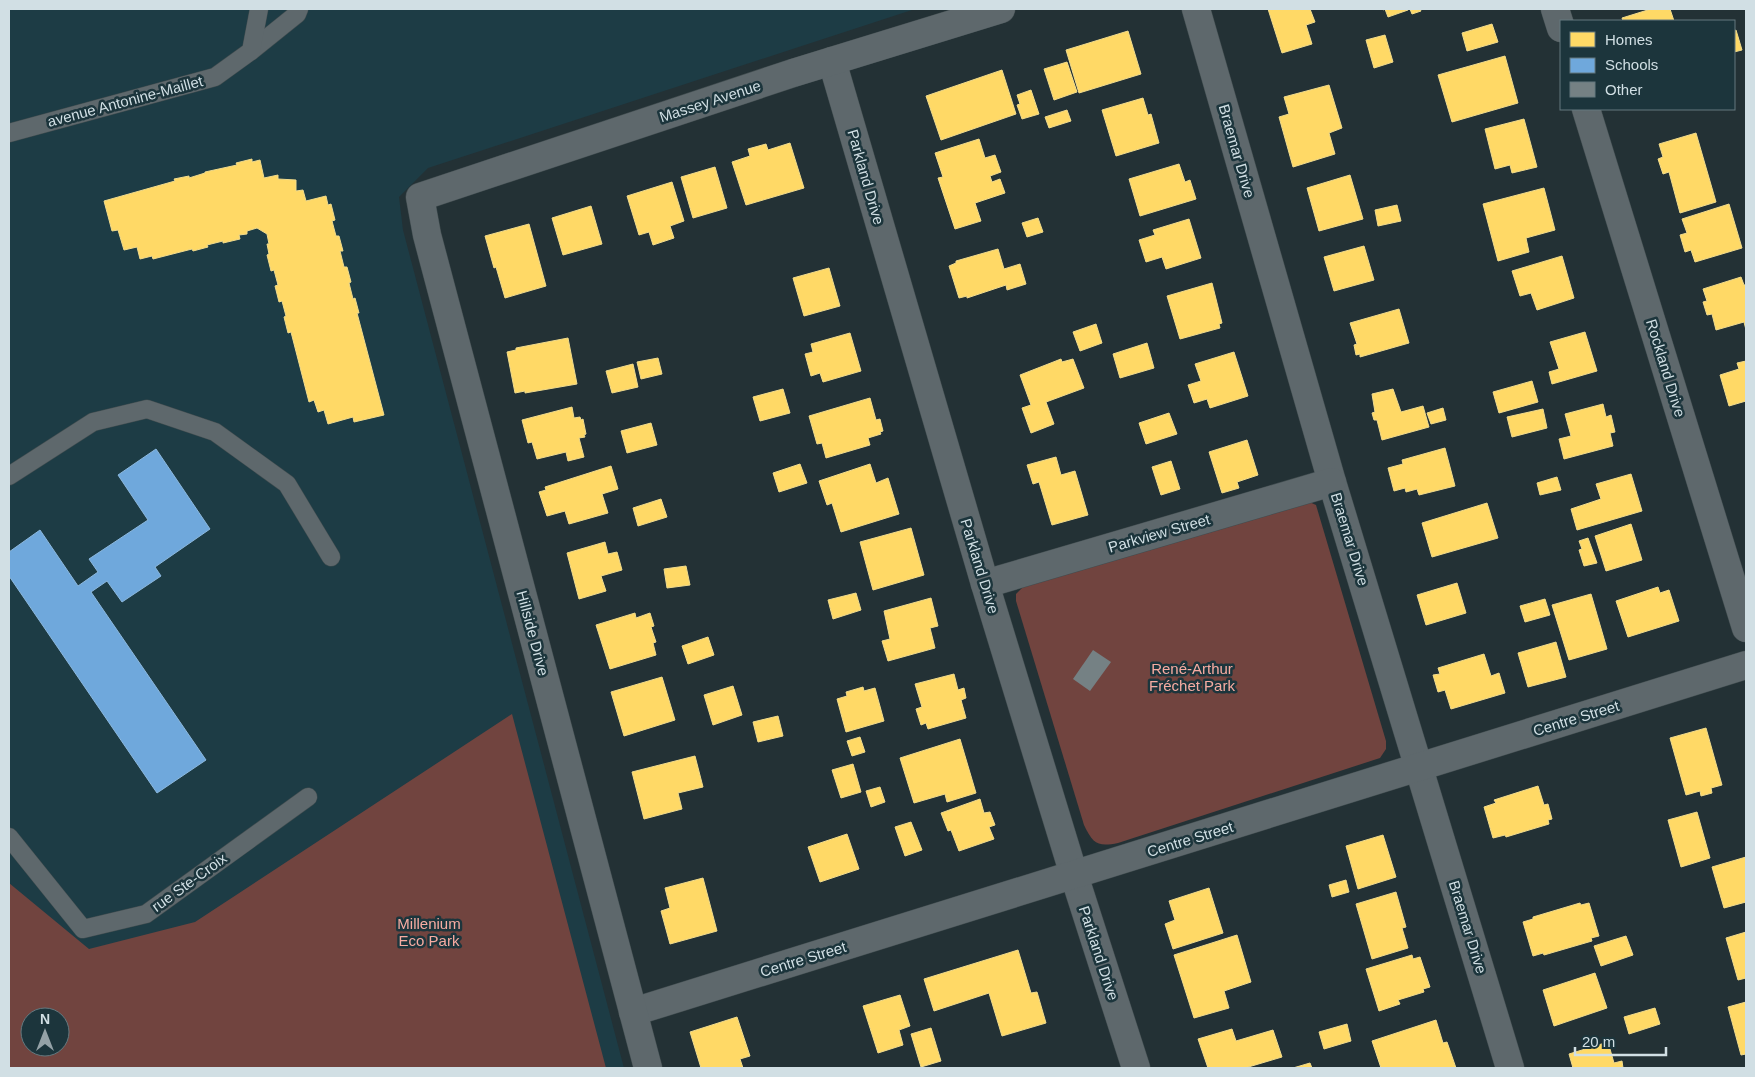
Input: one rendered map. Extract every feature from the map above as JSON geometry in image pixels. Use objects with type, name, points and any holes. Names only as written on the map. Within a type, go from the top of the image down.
[{"type":"street","name":"Massey Avenue","points":[[420,197],[832,61],[1001,9]]},
{"type":"street","name":"Braemar Drive","points":[[1196,9],[1332,482],[1510,1068]]},
{"type":"street","points":[[1555,9],[1560,25]]},
{"type":"street","name":"Parkland Drive","points":[[832,61],[985,584],[1074,875],[1136,1068]]},
{"type":"street","name":"Rockland Drive","points":[[1586,110],[1746,628]]},
{"type":"street","name":"Hillside Drive","points":[[420,197],[427,235],[648,1068]]},
{"type":"street","name":"Parkview Street","points":[[985,584],[1332,482]]},
{"type":"street","name":"Centre Street","points":[[633,1012],[1746,665]]},
{"type":"lane","points":[[251,50],[259,9]]},
{"type":"lane","name":"avenue Antonine-Maillet","points":[[9,133],[215,77],[297,14],[299,9]]},
{"type":"lane","points":[[9,476],[93,422],[148,409],[216,432],[287,484],[331,557]]},
{"type":"lane","name":"rue Ste-Croix","points":[[9,837],[83,929],[146,914],[308,797]]},
{"type":"shaded area","points":[[9,9],[915,9],[428,168],[399,197],[403,230],[624,1068],[9,1068]]},
{"type":"green space","name":"René-Arthur Fréchet Park","points":[[1307,501],[1316,505],[1386,741],[1386,749],[1380,758],[1118,843],[1106,845],[1097,843],[1090,836],[1084,825],[1016,601],[1016,594],[1024,586]]},
{"type":"green space","name":"Millenium Eco Park","points":[[512,714],[606,1068],[9,1068],[9,883],[89,949],[195,922]]},
{"type":"building: Homes","points":[[1268,9],[1310,9],[1315,22],[1306,25],[1312,44],[1282,53]]},
{"type":"building: Homes","points":[[1385,9],[1407,9],[1408,10],[1388,17]]},
{"type":"building: Homes","points":[[1410,9],[1420,9],[1421,11],[1412,14]]},
{"type":"building: Homes","points":[[1651,9],[1670,9],[1674,20],[1623,20],[1622,18]]},
{"type":"building: Homes","points":[[1492,24],[1498,42],[1467,51],[1462,33]]},
{"type":"building: Homes","points":[[1735,30],[1742,50],[1735,52]]},
{"type":"building: Homes","points":[[1128,31],[1141,74],[1079,93],[1066,50]]},
{"type":"building: Homes","points":[[1385,35],[1393,62],[1374,68],[1366,40]]},
{"type":"building: Homes","points":[[1505,56],[1518,103],[1452,122],[1438,75]]},
{"type":"building: Homes","points":[[1067,62],[1077,92],[1054,100],[1044,69]]},
{"type":"building: Homes","points":[[1002,70],[1016,114],[941,140],[926,96]]},
{"type":"building: Homes","points":[[1329,85],[1342,128],[1329,133],[1335,154],[1293,167],[1279,117],[1289,114],[1284,97]]},
{"type":"building: Homes","points":[[1031,90],[1039,114],[1022,119],[1017,105],[1020,104],[1017,95]]},
{"type":"building: Homes","points":[[1143,98],[1148,115],[1151,114],[1159,143],[1116,156],[1102,110]]},
{"type":"building: Homes","points":[[1067,110],[1071,121],[1049,128],[1045,117]]},
{"type":"building: Homes","points":[[1524,119],[1537,167],[1512,173],[1510,165],[1495,169],[1485,129]]},
{"type":"building: Homes","points":[[1696,133],[1716,202],[1680,213],[1669,172],[1663,174],[1658,159],[1663,157],[1659,144]]},
{"type":"building: Homes","points":[[979,139],[985,158],[995,155],[1001,172],[990,176],[992,182],[1000,179],[1005,193],[975,203],[981,221],[955,229],[938,178],[943,177],[935,153]]},
{"type":"building: Homes","points":[[790,143],[804,188],[746,205],[732,162],[750,156],[748,149],[766,144],[768,150]]},
{"type":"building: Homes","points":[[252,159],[252,162],[260,160],[264,178],[278,175],[278,179],[296,180],[296,191],[303,190],[306,201],[326,196],[328,205],[331,204],[335,220],[332,221],[336,236],[339,236],[343,251],[340,251],[344,267],[347,267],[353,299],[355,298],[359,313],[357,313],[384,415],[354,422],[353,417],[328,424],[324,410],[318,412],[314,400],[309,402],[291,332],[288,333],[282,301],[279,302],[275,286],[278,285],[274,270],[271,271],[267,255],[269,254],[267,244],[269,244],[267,234],[257,228],[247,231],[247,234],[239,235],[240,239],[223,243],[223,241],[193,251],[192,249],[153,259],[152,256],[140,259],[137,247],[124,250],[118,230],[112,231],[104,201],[175,181],[174,179],[189,176],[189,178]]},
{"type":"building: Homes","points":[[1179,164],[1185,182],[1190,180],[1196,199],[1140,216],[1129,179]]},
{"type":"building: Homes","points":[[715,167],[727,208],[693,218],[681,177]]},
{"type":"building: Homes","points":[[1350,175],[1363,219],[1319,231],[1307,188]]},
{"type":"building: Homes","points":[[672,182],[684,221],[670,226],[674,238],[653,245],[649,232],[639,235],[627,196]]},
{"type":"building: Homes","points":[[1544,188],[1555,230],[1526,238],[1529,252],[1498,261],[1483,204]]},
{"type":"building: Homes","points":[[1729,204],[1742,248],[1695,262],[1691,250],[1685,252],[1680,235],[1687,233],[1682,219]]},
{"type":"building: Homes","points":[[1397,205],[1401,221],[1378,226],[1375,210]]},
{"type":"building: Homes","points":[[591,206],[602,244],[563,255],[552,218]]},
{"type":"building: Homes","points":[[1038,218],[1043,232],[1027,237],[1022,223]]},
{"type":"building: Homes","points":[[1189,219],[1201,258],[1166,269],[1162,257],[1146,262],[1139,240],[1155,235],[1153,230]]},
{"type":"building: Homes","points":[[529,224],[546,286],[505,298],[485,236]]},
{"type":"building: Homes","points":[[1364,246],[1374,280],[1334,291],[1324,257]]},
{"type":"building: Homes","points":[[998,249],[1004,269],[1020,264],[1026,284],[1007,290],[1006,285],[967,298],[967,296],[959,298],[949,266],[956,263],[956,261]]},
{"type":"building: Homes","points":[[1562,256],[1574,298],[1537,310],[1531,293],[1520,296],[1512,271]]},
{"type":"building: Homes","points":[[829,268],[840,306],[804,316],[793,278]]},
{"type":"building: Homes","points":[[1741,277],[1744,285],[1746,285],[1746,330],[1744,322],[1716,330],[1712,314],[1707,315],[1703,302],[1707,301],[1703,289]]},
{"type":"building: Homes","points":[[1212,283],[1222,323],[1219,324],[1220,328],[1180,339],[1167,296]]},
{"type":"building: Homes","points":[[1399,309],[1409,343],[1360,357],[1360,354],[1356,355],[1354,345],[1357,344],[1350,323]]},
{"type":"building: Homes","points":[[1096,324],[1102,343],[1080,351],[1073,332]]},
{"type":"building: Homes","points":[[1585,332],[1597,371],[1552,384],[1549,372],[1559,369],[1550,342]]},
{"type":"building: Homes","points":[[850,333],[861,371],[823,382],[820,373],[811,376],[805,354],[813,352],[811,344]]},
{"type":"building: Homes","points":[[568,338],[577,384],[515,393],[507,352],[516,350],[516,348]]},
{"type":"building: Homes","points":[[1147,343],[1154,368],[1120,378],[1113,354]]},
{"type":"building: Homes","points":[[1234,352],[1248,396],[1210,408],[1207,399],[1194,403],[1188,385],[1201,381],[1195,364]]},
{"type":"building: Homes","points":[[658,358],[662,374],[641,379],[637,362]]},
{"type":"building: Homes","points":[[1061,359],[1062,362],[1073,359],[1084,388],[1046,402],[1054,424],[1031,433],[1022,408],[1031,405],[1020,375]]},
{"type":"building: Homes","points":[[1746,361],[1746,401],[1729,406],[1720,375],[1739,369],[1737,363]]},
{"type":"building: Homes","points":[[633,364],[638,387],[612,393],[606,371]]},
{"type":"building: Homes","points":[[1532,381],[1538,402],[1499,413],[1493,392]]},
{"type":"building: Homes","points":[[783,389],[790,413],[760,421],[753,397]]},
{"type":"building: Homes","points":[[1393,389],[1401,412],[1423,406],[1429,427],[1382,440],[1377,420],[1374,420],[1372,413],[1375,412],[1372,394]]},
{"type":"building: Homes","points":[[870,398],[876,420],[880,419],[883,431],[880,432],[881,434],[868,438],[870,445],[826,458],[822,443],[817,444],[809,416]]},
{"type":"building: Homes","points":[[1603,404],[1606,417],[1611,415],[1615,432],[1610,433],[1613,446],[1564,459],[1559,439],[1571,436],[1565,414]]},
{"type":"building: Homes","points":[[572,407],[574,418],[580,417],[581,420],[583,419],[586,434],[584,435],[585,437],[579,438],[584,457],[568,461],[566,452],[537,459],[532,442],[528,443],[522,420]]},
{"type":"building: Homes","points":[[1443,408],[1446,420],[1431,424],[1427,413]]},
{"type":"building: Homes","points":[[1543,409],[1547,428],[1512,437],[1507,417]]},
{"type":"building: Homes","points":[[1169,413],[1177,434],[1146,444],[1139,423]]},
{"type":"building: Homes","points":[[651,423],[657,445],[627,453],[621,431]]},
{"type":"building: Homes","points":[[1247,440],[1258,475],[1237,482],[1239,488],[1222,493],[1209,452]]},
{"type":"building: Homes","points":[[1445,448],[1455,486],[1419,495],[1417,489],[1406,492],[1405,488],[1394,491],[1388,468],[1403,464],[1402,460]]},
{"type":"building: Homes","points":[[1056,457],[1061,475],[1075,471],[1088,515],[1052,525],[1039,482],[1033,484],[1027,465]]},
{"type":"building: Homes","points":[[1171,461],[1180,489],[1161,495],[1152,467]]},
{"type":"building: Homes","points":[[800,464],[807,483],[779,492],[773,473]]},
{"type":"building: Homes","points":[[870,464],[876,483],[888,478],[899,514],[841,532],[832,503],[827,505],[819,481]]},
{"type":"building: Homes","points":[[611,466],[618,489],[602,494],[608,513],[569,524],[565,511],[547,516],[539,492],[546,490],[545,487]]},
{"type":"building: Homes","points":[[1631,474],[1642,511],[1577,530],[1571,509],[1601,499],[1596,484]]},
{"type":"building: Homes","points":[[1557,477],[1561,490],[1540,495],[1537,483]]},
{"type":"building: Homes","points":[[661,499],[667,517],[638,526],[633,508]]},
{"type":"building: Homes","points":[[1487,503],[1498,538],[1432,557],[1422,523]]},
{"type":"building: Homes","points":[[1631,524],[1642,560],[1606,571],[1595,536]]},
{"type":"building: Homes","points":[[911,528],[924,575],[873,590],[860,542]]},
{"type":"building: Homes","points":[[1588,538],[1597,563],[1584,566],[1579,550],[1582,549],[1579,541]]},
{"type":"building: Homes","points":[[605,542],[608,554],[617,552],[622,570],[601,576],[606,591],[579,599],[567,553]]},
{"type":"building: Homes","points":[[686,566],[690,585],[667,588],[664,569]]},
{"type":"building: Homes","points":[[1457,583],[1466,613],[1426,625],[1417,595]]},
{"type":"building: Homes","points":[[1658,587],[1660,593],[1669,590],[1679,621],[1628,637],[1616,601]]},
{"type":"building: Homes","points":[[856,593],[861,610],[833,619],[828,600]]},
{"type":"building: Homes","points":[[1591,594],[1607,649],[1569,660],[1552,605]]},
{"type":"building: Homes","points":[[931,598],[938,626],[930,628],[935,648],[888,661],[882,641],[890,639],[884,611]]},
{"type":"building: Homes","points":[[1545,599],[1550,615],[1525,622],[1520,606]]},
{"type":"building: Homes","points":[[635,613],[636,618],[650,613],[654,626],[651,627],[656,642],[653,643],[656,655],[610,669],[596,625]]},
{"type":"building: Homes","points":[[708,637],[714,655],[688,664],[682,646]]},
{"type":"building: Homes","points":[[1556,642],[1566,677],[1528,687],[1518,653]]},
{"type":"building: Homes","points":[[1484,654],[1491,676],[1499,673],[1505,693],[1451,709],[1445,690],[1438,692],[1433,675],[1440,674],[1438,668]]},
{"type":"building: Homes","points":[[954,674],[958,690],[964,688],[966,698],[961,700],[966,718],[928,729],[926,723],[921,725],[916,709],[922,707],[915,684]]},
{"type":"building: Homes","points":[[662,677],[675,720],[624,736],[611,692]]},
{"type":"building: Homes","points":[[733,686],[742,715],[713,725],[704,695]]},
{"type":"building: Homes","points":[[863,687],[864,691],[875,688],[884,721],[846,732],[837,699],[847,696],[846,692]]},
{"type":"building: Homes","points":[[778,716],[783,736],[758,742],[753,722]]},
{"type":"building: Homes","points":[[1706,728],[1722,785],[1711,788],[1712,793],[1701,796],[1700,791],[1686,795],[1670,738]]},
{"type":"building: Homes","points":[[860,737],[865,752],[852,756],[847,741]]},
{"type":"building: Homes","points":[[960,739],[976,793],[947,802],[945,794],[914,803],[900,758]]},
{"type":"building: Homes","points":[[695,756],[703,787],[678,793],[682,809],[644,819],[632,772]]},
{"type":"building: Homes","points":[[853,764],[861,792],[841,798],[832,770]]},
{"type":"building: Homes","points":[[1538,786],[1544,805],[1548,804],[1552,819],[1548,820],[1549,824],[1506,837],[1505,835],[1493,838],[1484,807],[1496,803],[1494,800]]},
{"type":"building: Homes","points":[[880,787],[885,802],[871,807],[866,791]]},
{"type":"building: Homes","points":[[980,799],[984,813],[990,812],[995,825],[989,827],[994,839],[959,851],[951,830],[948,831],[941,813]]},
{"type":"building: Homes","points":[[1697,812],[1710,858],[1681,867],[1668,820]]},
{"type":"building: Homes","points":[[911,822],[922,850],[905,856],[895,827]]},
{"type":"building: Homes","points":[[847,834],[859,869],[820,882],[808,847]]},
{"type":"building: Homes","points":[[1383,835],[1396,877],[1358,889],[1346,846]]},
{"type":"building: Homes","points":[[1746,857],[1746,902],[1724,908],[1712,867]]},
{"type":"building: Homes","points":[[703,878],[717,931],[670,944],[661,911],[670,908],[665,888]]},
{"type":"building: Homes","points":[[1346,880],[1349,892],[1332,897],[1329,885]]},
{"type":"building: Homes","points":[[1209,888],[1223,933],[1173,949],[1165,924],[1175,920],[1169,901]]},
{"type":"building: Homes","points":[[1396,892],[1406,927],[1402,928],[1408,948],[1372,959],[1356,904]]},
{"type":"building: Homes","points":[[1580,903],[1581,905],[1589,903],[1599,936],[1591,938],[1592,941],[1544,955],[1543,953],[1533,956],[1523,922],[1533,919],[1533,917]]},
{"type":"building: Homes","points":[[1746,932],[1746,978],[1738,980],[1726,938]]},
{"type":"building: Homes","points":[[1237,935],[1251,982],[1224,991],[1229,1008],[1194,1018],[1174,955]]},
{"type":"building: Homes","points":[[1626,936],[1633,955],[1601,966],[1594,946]]},
{"type":"building: Homes","points":[[1018,950],[1031,993],[1037,992],[1046,1023],[1002,1036],[989,993],[934,1011],[924,979]]},
{"type":"building: Homes","points":[[1412,955],[1413,959],[1420,957],[1430,987],[1423,989],[1424,992],[1398,1000],[1400,1004],[1379,1011],[1366,969]]},
{"type":"building: Homes","points":[[1595,973],[1607,1008],[1554,1026],[1543,990]]},
{"type":"building: Homes","points":[[900,995],[910,1026],[899,1030],[903,1045],[878,1053],[863,1006]]},
{"type":"building: Homes","points":[[1746,1002],[1746,1054],[1741,1055],[1728,1007]]},
{"type":"building: Homes","points":[[1655,1008],[1660,1024],[1629,1034],[1624,1017]]},
{"type":"building: Homes","points":[[737,1017],[750,1056],[740,1059],[743,1068],[701,1068],[690,1032]]},
{"type":"building: Homes","points":[[1436,1020],[1443,1043],[1447,1042],[1456,1068],[1381,1068],[1372,1041]]},
{"type":"building: Homes","points":[[1347,1024],[1351,1041],[1324,1049],[1319,1032]]},
{"type":"building: Homes","points":[[931,1028],[941,1061],[921,1067],[911,1034]]},
{"type":"building: Homes","points":[[1232,1029],[1236,1041],[1273,1030],[1282,1057],[1245,1068],[1208,1068],[1198,1039]]},
{"type":"building: Homes","points":[[1608,1042],[1614,1063],[1622,1061],[1623,1068],[1573,1068],[1569,1054]]},
{"type":"building: Homes","points":[[1310,1063],[1312,1068],[1293,1068]]},
{"type":"building: Schools","points":[[156,449],[210,529],[155,567],[161,576],[122,602],[107,581],[91,592],[206,760],[157,793],[9,576],[9,552],[40,530],[78,586],[98,572],[89,559],[148,520],[118,475]]},
{"type":"building: Other","points":[[1093,650],[1111,662],[1090,691],[1073,679]]}]
